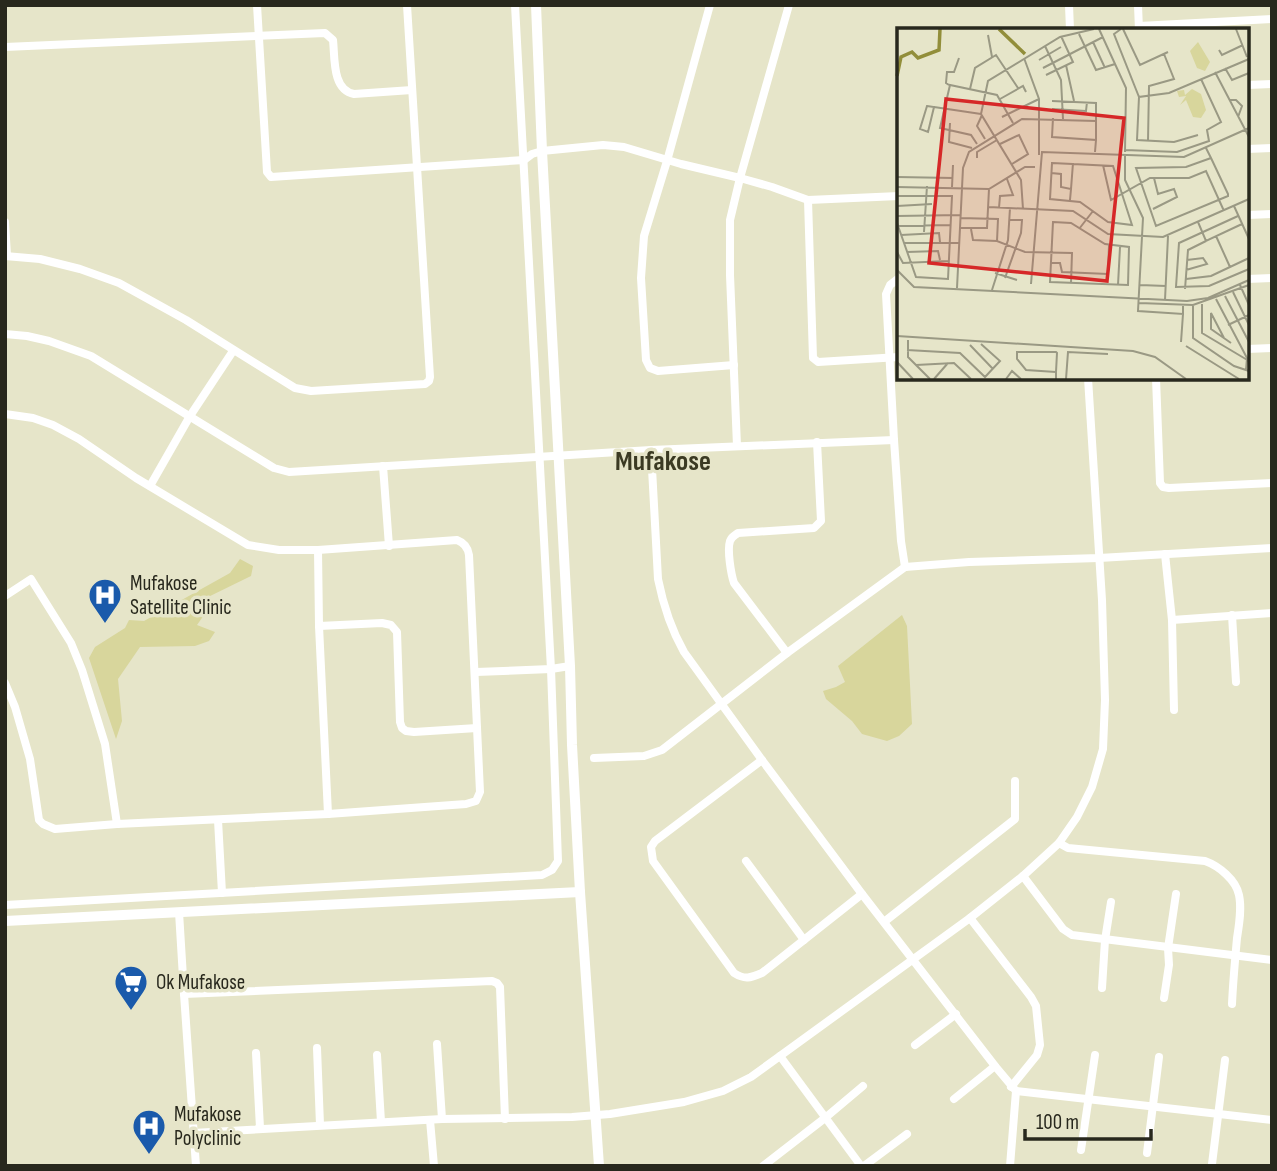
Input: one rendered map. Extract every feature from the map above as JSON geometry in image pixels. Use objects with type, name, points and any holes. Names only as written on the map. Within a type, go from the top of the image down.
[{"type":"street","points":[[257,5],[268,175],[271,177],[524,160],[542,151],[614,146],[740,178],[808,200],[897,196]]},
{"type":"street","points":[[5,222],[6,256],[40,260],[119,283],[186,320],[290,386],[312,391],[425,384],[429,381],[407,5]]},
{"type":"street","points":[[5,905],[542,875],[552,870],[558,862],[541,457],[515,5]]},
{"type":"street","points":[[536,5],[572,745],[599,1166]]},
{"type":"street","points":[[710,5],[644,236],[641,278],[646,360],[650,368],[658,371],[734,365]]},
{"type":"street","points":[[737,446],[730,220],[789,5]]},
{"type":"street","points":[[1069,5],[1070,28]]},
{"type":"street","points":[[1138,5],[1139,28],[1202,26],[1272,19]]},
{"type":"street","points":[[5,47],[325,33],[333,40],[338,84],[348,93],[412,90]]},
{"type":"street","points":[[1249,85],[1272,84]]},
{"type":"street","points":[[1249,149],[1272,148]]},
{"type":"street","points":[[808,200],[813,358],[818,362],[894,357]]},
{"type":"street","points":[[1249,215],[1272,215]]},
{"type":"street","points":[[1249,279],[1272,278]]},
{"type":"street","points":[[897,280],[886,294],[894,357],[894,440],[905,567]]},
{"type":"street","points":[[5,334],[49,341],[91,356],[274,468],[289,472],[651,450],[894,440]]},
{"type":"street","points":[[1249,349],[1272,348]]},
{"type":"street","points":[[150,486],[190,416],[233,351]]},
{"type":"street","points":[[193,1133],[442,1119],[610,1114],[684,1102],[723,1091],[751,1077],[970,918],[1023,876],[1059,843],[1077,817],[1093,787],[1103,749],[1105,700],[1088,380]]},
{"type":"street","points":[[1156,380],[1160,483],[1163,487],[1272,484]]},
{"type":"street","points":[[5,414],[33,418],[79,439],[136,478],[248,545],[279,550],[318,550],[457,540],[466,546],[470,555],[480,792],[476,801],[471,803],[55,829],[39,820],[30,759],[5,683]]},
{"type":"street","points":[[787,653],[736,587],[732,577],[729,543],[738,533],[814,528],[819,525],[817,442]]},
{"type":"street","points":[[651,450],[658,579],[661,596],[679,643],[862,894],[1014,1089],[1272,1121]]},
{"type":"street","points":[[383,466],[389,546]]},
{"type":"street","points":[[594,758],[654,754],[669,745],[787,653],[905,567],[1272,548]]},
{"type":"street","points":[[318,550],[328,814]]},
{"type":"street","points":[[1165,554],[1171,620],[1174,710]]},
{"type":"street","points":[[5,596],[31,579],[71,643],[105,744],[117,824]]},
{"type":"street","points":[[1171,620],[1272,613]]},
{"type":"street","points":[[1232,615],[1236,682]]},
{"type":"street","points":[[319,626],[382,623],[391,625],[397,632],[400,722],[406,731],[477,728]]},
{"type":"street","points":[[476,672],[570,666]]},
{"type":"street","points":[[762,760],[655,841],[652,847],[653,861],[734,973],[741,978],[762,974],[862,894]]},
{"type":"street","points":[[884,922],[1015,819],[1014,781]]},
{"type":"street","points":[[218,820],[222,893]]},
{"type":"street","points":[[1059,843],[1068,848],[1205,861],[1214,865],[1236,886],[1239,895],[1240,912],[1231,1004]]},
{"type":"street","points":[[746,861],[804,940]]},
{"type":"street","points":[[1023,876],[1063,929],[1072,935],[1272,960]]},
{"type":"street","points":[[5,921],[580,892]]},
{"type":"street","points":[[1164,998],[1176,894]]},
{"type":"street","points":[[1102,988],[1111,902]]},
{"type":"street","points":[[179,912],[196,1166]]},
{"type":"street","points":[[970,918],[1036,1006],[1040,1045],[1037,1055],[1014,1089],[1010,1166]]},
{"type":"street","points":[[184,994],[492,981],[500,987],[505,1119]]},
{"type":"street","points":[[915,1045],[956,1014]]},
{"type":"street","points":[[437,1044],[442,1119]]},
{"type":"street","points":[[317,1048],[320,1125]]},
{"type":"street","points":[[256,1053],[260,1128]]},
{"type":"street","points":[[377,1055],[381,1122]]},
{"type":"street","points":[[1081,1150],[1095,1055]]},
{"type":"street","points":[[780,1056],[862,1166],[907,1133]]},
{"type":"street","points":[[1147,1153],[1159,1057]]},
{"type":"street","points":[[1212,1164],[1225,1060]]},
{"type":"street","points":[[954,1099],[995,1066]]},
{"type":"street","points":[[763,1166],[863,1086]]},
{"type":"street","points":[[430,1120],[434,1166]]},
{"type":"shaded area","points":[[240,559],[253,566],[251,576],[204,599],[204,615],[197,625],[215,632],[209,641],[195,646],[140,647],[118,679],[122,721],[116,739],[89,658],[95,647],[125,628],[129,620],[144,621],[230,573]]},
{"type":"shaded area","points":[[902,615],[907,626],[912,724],[899,736],[887,741],[862,734],[852,721],[826,699],[823,691],[845,682],[838,666]]},
{"type":"place","name":"Mufakose Satellite Clinic","points":[[105,625]]},
{"type":"place","name":"Ok Mufakose","points":[[131,1012]]},
{"type":"place","name":"Mufakose Polyclinic","points":[[149,1156]]},
{"type":"district","name":"Mufakose","points":[[663,461]]}]
